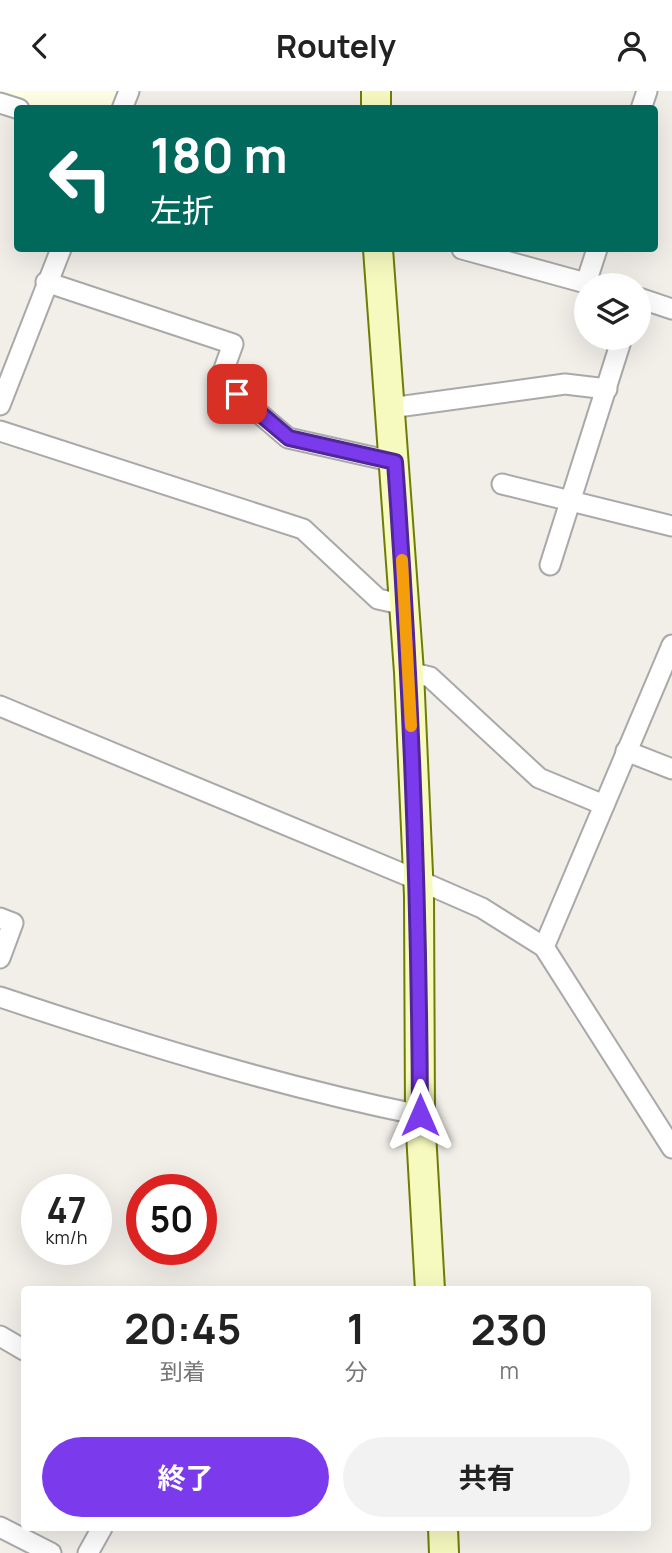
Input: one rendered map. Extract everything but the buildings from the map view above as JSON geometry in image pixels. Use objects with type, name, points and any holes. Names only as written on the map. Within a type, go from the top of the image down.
[{"type":"main road","points":[[378,252],[409,672],[418,880],[420,1115],[430,1286]]},
{"type":"main road","points":[[443,1531],[444,1553]]},
{"type":"street","points":[[0,405],[60,252]]},
{"type":"street","points":[[473,252],[574,280]]},
{"type":"street","points":[[592,273],[596,252]]},
{"type":"street","points":[[46,282],[233,344],[220,380],[289,438],[395,462]]},
{"type":"street","points":[[651,302],[672,309]]},
{"type":"street","points":[[550,565],[618,350]]},
{"type":"street","points":[[390,408],[565,384],[607,389]]},
{"type":"street","points":[[0,431],[303,529],[378,599],[405,605]]},
{"type":"street","points":[[502,484],[672,526]]},
{"type":"street","points":[[544,947],[672,645]]},
{"type":"street","points":[[409,672],[430,677],[539,778],[604,806]]},
{"type":"street","points":[[0,706],[482,908],[544,947],[672,1148]]},
{"type":"street","points":[[626,751],[672,769]]},
{"type":"street","points":[[0,918],[13,923],[0,958]]},
{"type":"street","points":[[0,997],[123,1038],[310,1091],[420,1115]]},
{"type":"street","points":[[0,1336],[21,1348]]},
{"type":"street","points":[[0,1527],[51,1553]]},
{"type":"street","points":[[88,1553],[100,1531]]},
{"type":"shaded area","points":[[0,91],[121,91],[119,105],[25,105],[0,99]]},
{"type":"slow traffic","points":[[402,560],[411,726]]},
{"type":"route","points":[[237,394],[289,438],[395,462],[405,605],[418,880],[420,1115]]}]
